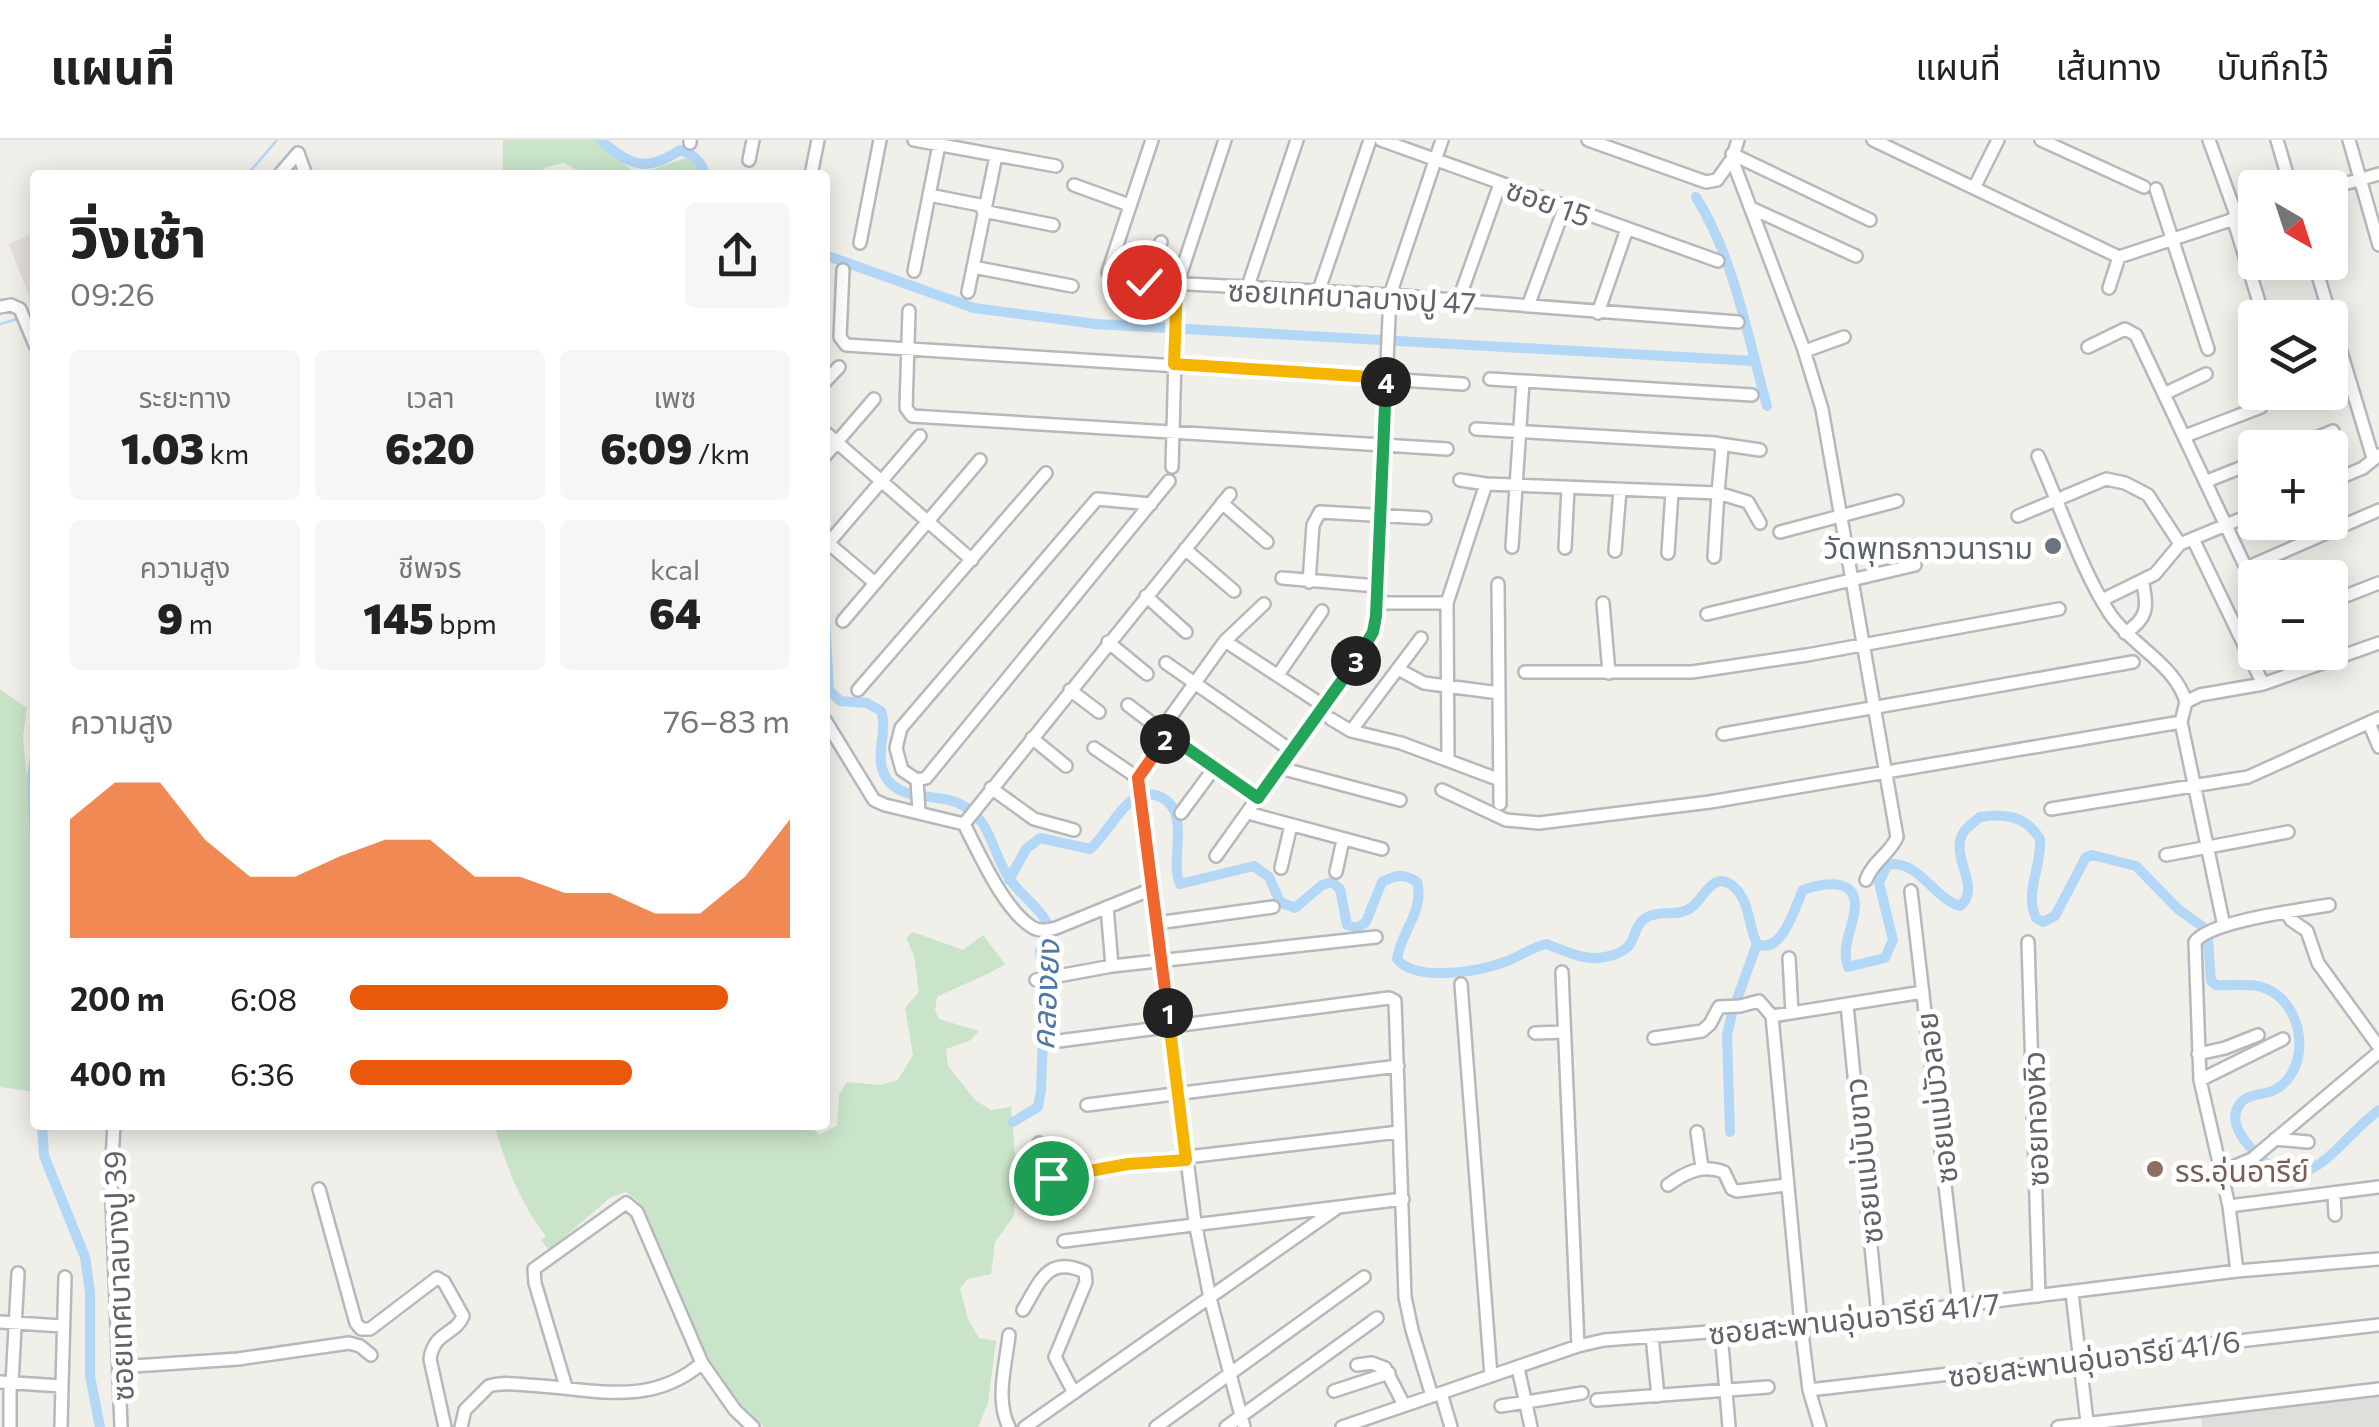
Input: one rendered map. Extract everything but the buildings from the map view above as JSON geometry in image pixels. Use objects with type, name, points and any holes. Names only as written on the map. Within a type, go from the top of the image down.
[{"type":"street","points":[[748,160],[754,140]]},
{"type":"street","points":[[812,170],[818,140]]},
{"type":"street","points":[[860,243],[880,140]]},
{"type":"street","points":[[914,140],[1056,166]]},
{"type":"street","name":"ซอยเทศบาลบางปู 47","points":[[1152,140],[1108,275],[1114,280],[1390,294],[1738,322]]},
{"type":"street","points":[[1172,467],[1177,285],[1226,140]]},
{"type":"street","points":[[1247,289],[1298,140]]},
{"type":"street","points":[[1319,290],[1370,140]]},
{"type":"street","name":"ซอย 15","points":[[1381,140],[1718,261]]},
{"type":"street","points":[[1216,856],[1373,632],[1390,294],[1442,140]]},
{"type":"street","points":[[1588,140],[1706,182],[1716,180],[1738,140]]},
{"type":"street","points":[[1873,140],[2119,256],[2238,217]]},
{"type":"street","points":[[1974,188],[1998,140]]},
{"type":"street","points":[[2041,140],[2150,188],[2172,238],[2208,350]]},
{"type":"street","points":[[2209,140],[2259,300]]},
{"type":"street","points":[[2277,140],[2286,170]]},
{"type":"street","points":[[2348,140],[2379,245]]},
{"type":"street","points":[[914,271],[939,145]]},
{"type":"street","points":[[284,170],[298,154],[304,170]]},
{"type":"street","points":[[968,292],[996,156]]},
{"type":"street","points":[[1732,156],[1805,351],[1822,408],[1896,837],[1894,845],[1871,867],[1866,880]]},
{"type":"street","points":[[1732,156],[1870,220]]},
{"type":"street","points":[[2348,182],[2379,174]]},
{"type":"street","points":[[1459,300],[1500,184]]},
{"type":"street","points":[[1074,185],[1129,205]]},
{"type":"street","points":[[929,195],[1053,225]]},
{"type":"street","points":[[1528,306],[1565,206]]},
{"type":"street","points":[[1750,208],[1856,256]]},
{"type":"street","points":[[1598,312],[1627,229]]},
{"type":"street","points":[[1144,282],[1161,242]]},
{"type":"street","points":[[2110,288],[2119,256]]},
{"type":"street","points":[[972,267],[1072,286]]},
{"type":"street","points":[[830,281],[843,277],[842,342],[1462,384]]},
{"type":"street","points":[[2320,280],[2376,456],[2364,468],[2348,475]]},
{"type":"street","points":[[0,308],[11,305],[20,309],[30,330]]},
{"type":"street","points":[[909,311],[906,408],[912,416],[1447,449]]},
{"type":"street","points":[[2088,347],[2126,329],[2134,332],[2242,560]]},
{"type":"street","points":[[1805,351],[1844,337]]},
{"type":"street","points":[[830,376],[838,367]]},
{"type":"street","points":[[2164,394],[2206,374]]},
{"type":"street","points":[[1490,379],[1752,395]]},
{"type":"street","points":[[1512,546],[1524,381]]},
{"type":"street","points":[[830,450],[874,400]]},
{"type":"street","points":[[2185,436],[2252,410]]},
{"type":"street","points":[[1476,428],[1760,450]]},
{"type":"street","points":[[830,540],[920,436]]},
{"type":"street","points":[[830,437],[972,560]]},
{"type":"street","points":[[1714,557],[1720,444]]},
{"type":"street","points":[[2038,456],[2102,600],[2125,633],[2174,677],[2186,702],[2181,722],[2224,926]]},
{"type":"street","points":[[843,621],[980,460]]},
{"type":"street","points":[[2206,481],[2238,469]]},
{"type":"street","points":[[858,690],[1046,474]]},
{"type":"street","points":[[2018,516],[2106,479],[2125,483],[2148,495],[2180,544]]},
{"type":"street","points":[[1460,480],[1516,486],[1718,493],[1748,502],[1760,523]]},
{"type":"street","points":[[830,737],[874,800],[885,806],[918,796],[926,778],[1169,482]]},
{"type":"street","points":[[1448,759],[1447,603],[1486,484]]},
{"type":"street","points":[[1564,548],[1568,488]]},
{"type":"street","points":[[1615,550],[1620,490]]},
{"type":"street","points":[[1668,553],[1672,492]]},
{"type":"street","points":[[968,818],[1226,498],[1267,542]]},
{"type":"street","points":[[1151,504],[1097,499],[900,728],[896,748],[902,770],[918,796],[968,818],[1006,897],[1032,928],[1050,930],[1152,889]]},
{"type":"street","points":[[1780,532],[1896,501]]},
{"type":"street","points":[[2264,560],[2379,510]]},
{"type":"street","points":[[1309,582],[1313,526],[1320,512],[1425,518]]},
{"type":"street","points":[[2102,600],[2166,565],[2180,544],[2238,519]]},
{"type":"street","points":[[2194,539],[2238,629]]},
{"type":"street","points":[[830,548],[875,583]]},
{"type":"street","points":[[1185,550],[1234,591]]},
{"type":"street","points":[[1707,614],[1915,565]]},
{"type":"street","points":[[1282,578],[1377,586]]},
{"type":"street","points":[[2125,633],[2147,612],[2142,580]]},
{"type":"street","points":[[2348,595],[2379,583]]},
{"type":"street","points":[[1498,584],[1500,804]]},
{"type":"street","points":[[1146,596],[1186,632]]},
{"type":"street","points":[[1376,603],[1447,603]]},
{"type":"street","points":[[1603,603],[1609,673]]},
{"type":"street","points":[[1242,1421],[1210,1298],[1196,1222],[1138,778],[1194,684],[1226,640],[1264,604]]},
{"type":"street","points":[[1525,672],[1692,672],[2059,609]]},
{"type":"street","points":[[1278,676],[1322,611]]},
{"type":"street","points":[[1350,731],[1422,638]]},
{"type":"street","points":[[1226,640],[1324,706]]},
{"type":"street","points":[[1108,642],[1147,674]]},
{"type":"street","points":[[2186,702],[2263,684],[2379,643]]},
{"type":"street","points":[[1723,734],[2134,662]]},
{"type":"street","points":[[1166,663],[1292,751]]},
{"type":"street","points":[[1398,668],[1424,683],[1499,692]]},
{"type":"street","points":[[2257,670],[2263,684]]},
{"type":"street","points":[[1070,690],[1099,712]]},
{"type":"street","points":[[1128,704],[1258,798]]},
{"type":"street","points":[[1331,719],[1350,731],[1401,743],[1500,780]]},
{"type":"street","points":[[2052,809],[2248,776],[2274,768],[2374,721],[2379,747]]},
{"type":"street","points":[[1442,790],[1506,820],[1539,823],[1710,802],[2181,722]]},
{"type":"street","points":[[1032,738],[1066,766]]},
{"type":"street","points":[[1094,748],[1138,778]]},
{"type":"street","points":[[1181,813],[1215,767]]},
{"type":"street","points":[[1280,768],[1400,800]]},
{"type":"street","points":[[991,788],[1034,819],[1074,830]]},
{"type":"street","points":[[1248,814],[1382,849]]},
{"type":"street","points":[[1281,868],[1291,826]]},
{"type":"street","points":[[2166,856],[2288,832]]},
{"type":"street","points":[[1336,872],[1343,840]]},
{"type":"street","name":"ซอยแม่บัวลอย","points":[[1911,891],[1959,1306]]},
{"type":"street","points":[[2237,1271],[2229,1206],[2200,1080],[2194,948],[2205,932],[2329,905]]},
{"type":"street","points":[[1107,907],[1112,966]]},
{"type":"street","points":[[1157,923],[1272,907]]},
{"type":"street","points":[[2221,1172],[2256,1156],[2379,1049],[2318,962],[2307,932],[2287,913]]},
{"type":"street","points":[[1040,979],[1112,966],[1376,937]]},
{"type":"street","name":"ซอยทองหิว","points":[[2028,942],[2039,1296]]},
{"type":"street","points":[[1789,958],[1792,1013]]},
{"type":"street","points":[[1562,972],[1578,1346]]},
{"type":"street","points":[[1461,984],[1491,1376]]},
{"type":"street","points":[[1772,1016],[1922,992]]},
{"type":"street","points":[[1051,1042],[1389,998],[1397,1006],[1408,1312],[1451,1427]]},
{"type":"street","points":[[1654,1038],[1702,1030],[1710,1024],[1719,1006],[1759,1001],[1772,1016],[1801,1326],[1809,1390],[1820,1427]]},
{"type":"street","name":"ซอยแม่บับขาว","points":[[1847,1005],[1878,1316]]},
{"type":"street","points":[[1535,1033],[1564,1032]]},
{"type":"street","points":[[2198,1054],[2258,1035]]},
{"type":"street","points":[[2200,1080],[2283,1039]]},
{"type":"street","points":[[1087,1105],[1398,1066]]},
{"type":"street","name":"ซอยเทศบาลบางปู 39","points":[[114,1130],[112,1190],[122,1427]]},
{"type":"street","points":[[1039,1143],[1047,1176],[1051,1178],[1128,1164],[1400,1132]]},
{"type":"street","points":[[1698,1132],[1702,1168]]},
{"type":"street","points":[[2275,1139],[2308,1142]]},
{"type":"street","points":[[1668,1185],[1702,1168],[1724,1172],[1737,1191],[1786,1185]]},
{"type":"street","points":[[2229,1206],[2379,1187]]},
{"type":"street","points":[[319,1189],[360,1328],[370,1329],[437,1278],[444,1282],[462,1316],[460,1324],[440,1336],[430,1359],[446,1427]]},
{"type":"street","points":[[2334,1193],[2335,1214]]},
{"type":"street","points":[[1064,1241],[1403,1199]]},
{"type":"street","points":[[566,1387],[534,1270],[626,1203],[637,1212],[659,1258],[702,1363],[735,1410],[753,1427]]},
{"type":"street","points":[[1025,1427],[1337,1208]]},
{"type":"street","name":"ซอยสะพานอุ่นอารีย์ 41/7","points":[[1342,1427],[1578,1346],[1652,1336],[1801,1326],[2237,1271],[2379,1259]]},
{"type":"street","points":[[1023,1310],[1051,1269],[1070,1265],[1085,1272],[1086,1282],[1055,1357],[1074,1393]]},
{"type":"street","points":[[10,1427],[7,1383],[18,1273]]},
{"type":"street","points":[[1156,1427],[1364,1276]]},
{"type":"street","points":[[61,1427],[65,1277]]},
{"type":"street","points":[[2072,1293],[2087,1422]]},
{"type":"street","points":[[1226,1427],[1242,1421],[1376,1318]]},
{"type":"street","points":[[0,1322],[62,1326]]},
{"type":"street","name":"ซอยสะพานอุ่นอารีย์ 41/6","points":[[1809,1390],[2379,1325]]},
{"type":"street","points":[[1721,1333],[1729,1427]]},
{"type":"street","points":[[1009,1336],[1002,1394],[1003,1415],[1009,1427]]},
{"type":"street","points":[[1652,1336],[1658,1396]]},
{"type":"street","points":[[119,1367],[238,1359],[350,1343],[371,1355]]},
{"type":"street","points":[[461,1427],[465,1410],[488,1386],[566,1387],[612,1395],[648,1390],[691,1372],[702,1363]]},
{"type":"street","points":[[1358,1365],[1379,1365],[1389,1373],[1404,1405]]},
{"type":"street","points":[[1518,1368],[1531,1427]]},
{"type":"street","points":[[1334,1391],[1389,1373]]},
{"type":"street","points":[[7,1383],[62,1386]]},
{"type":"street","points":[[1597,1400],[1768,1388]]},
{"type":"street","points":[[2060,1427],[2379,1389]]},
{"type":"street","points":[[1501,1406],[1582,1393]]},
{"type":"shaded area","points":[[30,234],[30,299],[9,244]]},
{"type":"shaded area","points":[[2379,1390],[2379,1427],[2202,1427],[2200,1410]]},
{"type":"green space","points":[[503,140],[594,140],[632,170],[577,170],[564,163],[543,170],[503,170]]},
{"type":"green space","points":[[688,157],[701,170],[652,170]]},
{"type":"green space","points":[[0,689],[27,708],[23,736],[30,814],[30,1091],[0,1087]]},
{"type":"green space","points":[[913,932],[963,950],[983,935],[1005,964],[937,997],[935,1010],[939,1019],[979,1031],[969,1041],[946,1049],[948,1066],[975,1100],[991,1110],[1011,1107],[1016,1169],[1014,1216],[995,1242],[991,1274],[967,1279],[960,1289],[968,1319],[979,1338],[996,1341],[988,1403],[978,1427],[765,1427],[743,1410],[708,1361],[638,1201],[626,1192],[611,1197],[549,1250],[541,1240],[546,1236],[515,1183],[496,1130],[814,1130],[820,1135],[837,1125],[839,1095],[847,1082],[880,1085],[898,1080],[913,1055],[905,1008],[919,992],[914,956],[906,938]]},
{"type":"waterway","points":[[251,170],[277,140]]},
{"type":"waterway","name":"คลองยง","points":[[600,140],[621,156],[639,163],[657,162],[680,150],[696,159],[703,170]]},
{"type":"waterway","points":[[1696,197],[1730,272],[1767,406]]},
{"type":"waterway","points":[[830,257],[974,308],[1096,324],[1755,361]]},
{"type":"waterway","points":[[0,324],[17,319]]},
{"type":"waterway","name":"คลองยง","points":[[830,691],[840,701],[867,703],[881,711],[881,762],[887,779],[903,792],[944,799],[974,813],[987,831],[1005,872],[1047,923],[1049,934],[1040,951],[1045,988],[1041,1090],[1038,1107],[1013,1122]]},
{"type":"waterway","points":[[1009,880],[1026,849],[1040,838],[1090,849],[1131,801],[1153,795],[1170,804],[1176,814],[1180,884],[1254,866],[1269,877],[1280,902],[1295,908],[1322,885],[1332,882],[1340,889],[1347,925],[1357,928],[1366,922],[1382,882],[1400,876],[1417,882],[1418,902],[1397,959],[1417,971],[1477,969],[1546,944],[1587,958],[1613,955],[1628,947],[1647,917],[1687,910],[1720,881],[1739,893],[1757,944],[1766,946],[1786,928],[1803,890],[1835,884],[1849,889],[1855,904],[1846,951],[1848,967],[1885,958],[1893,940],[1879,883],[1887,865],[1908,867],[1960,906],[1968,891],[1960,853],[1962,835],[1980,817],[2006,816],[2028,825],[2040,839],[2032,899],[2036,918],[2043,922],[2055,916],[2086,857],[2092,855],[2136,866],[2178,909],[2203,927],[2208,940],[2211,981],[2216,985],[2251,985],[2269,990],[2290,1009],[2299,1037],[2299,1052],[2289,1078],[2268,1093],[2246,1099],[2236,1112],[2240,1134],[2270,1166],[2287,1173],[2303,1172],[2318,1165],[2379,1110]]},
{"type":"waterway","points":[[1737,999],[1757,944]]},
{"type":"waterway","points":[[1730,1132],[1727,1035],[1732,1014]]},
{"type":"waterway","points":[[42,1130],[44,1156],[85,1257],[90,1292],[90,1376],[100,1427]]},
{"type":"place","name":"วัดพุทธภาวนาราม","points":[[2053,546]]},
{"type":"place","name":"รร.อุ่นอารีย์","points":[[2155,1169]]},
{"type":"route","points":[[1051,1178],[1128,1164],[1186,1160],[1138,778],[1168,735],[1258,798],[1365,647],[1376,616],[1386,378],[1174,364],[1177,285],[1144,282]]}]
